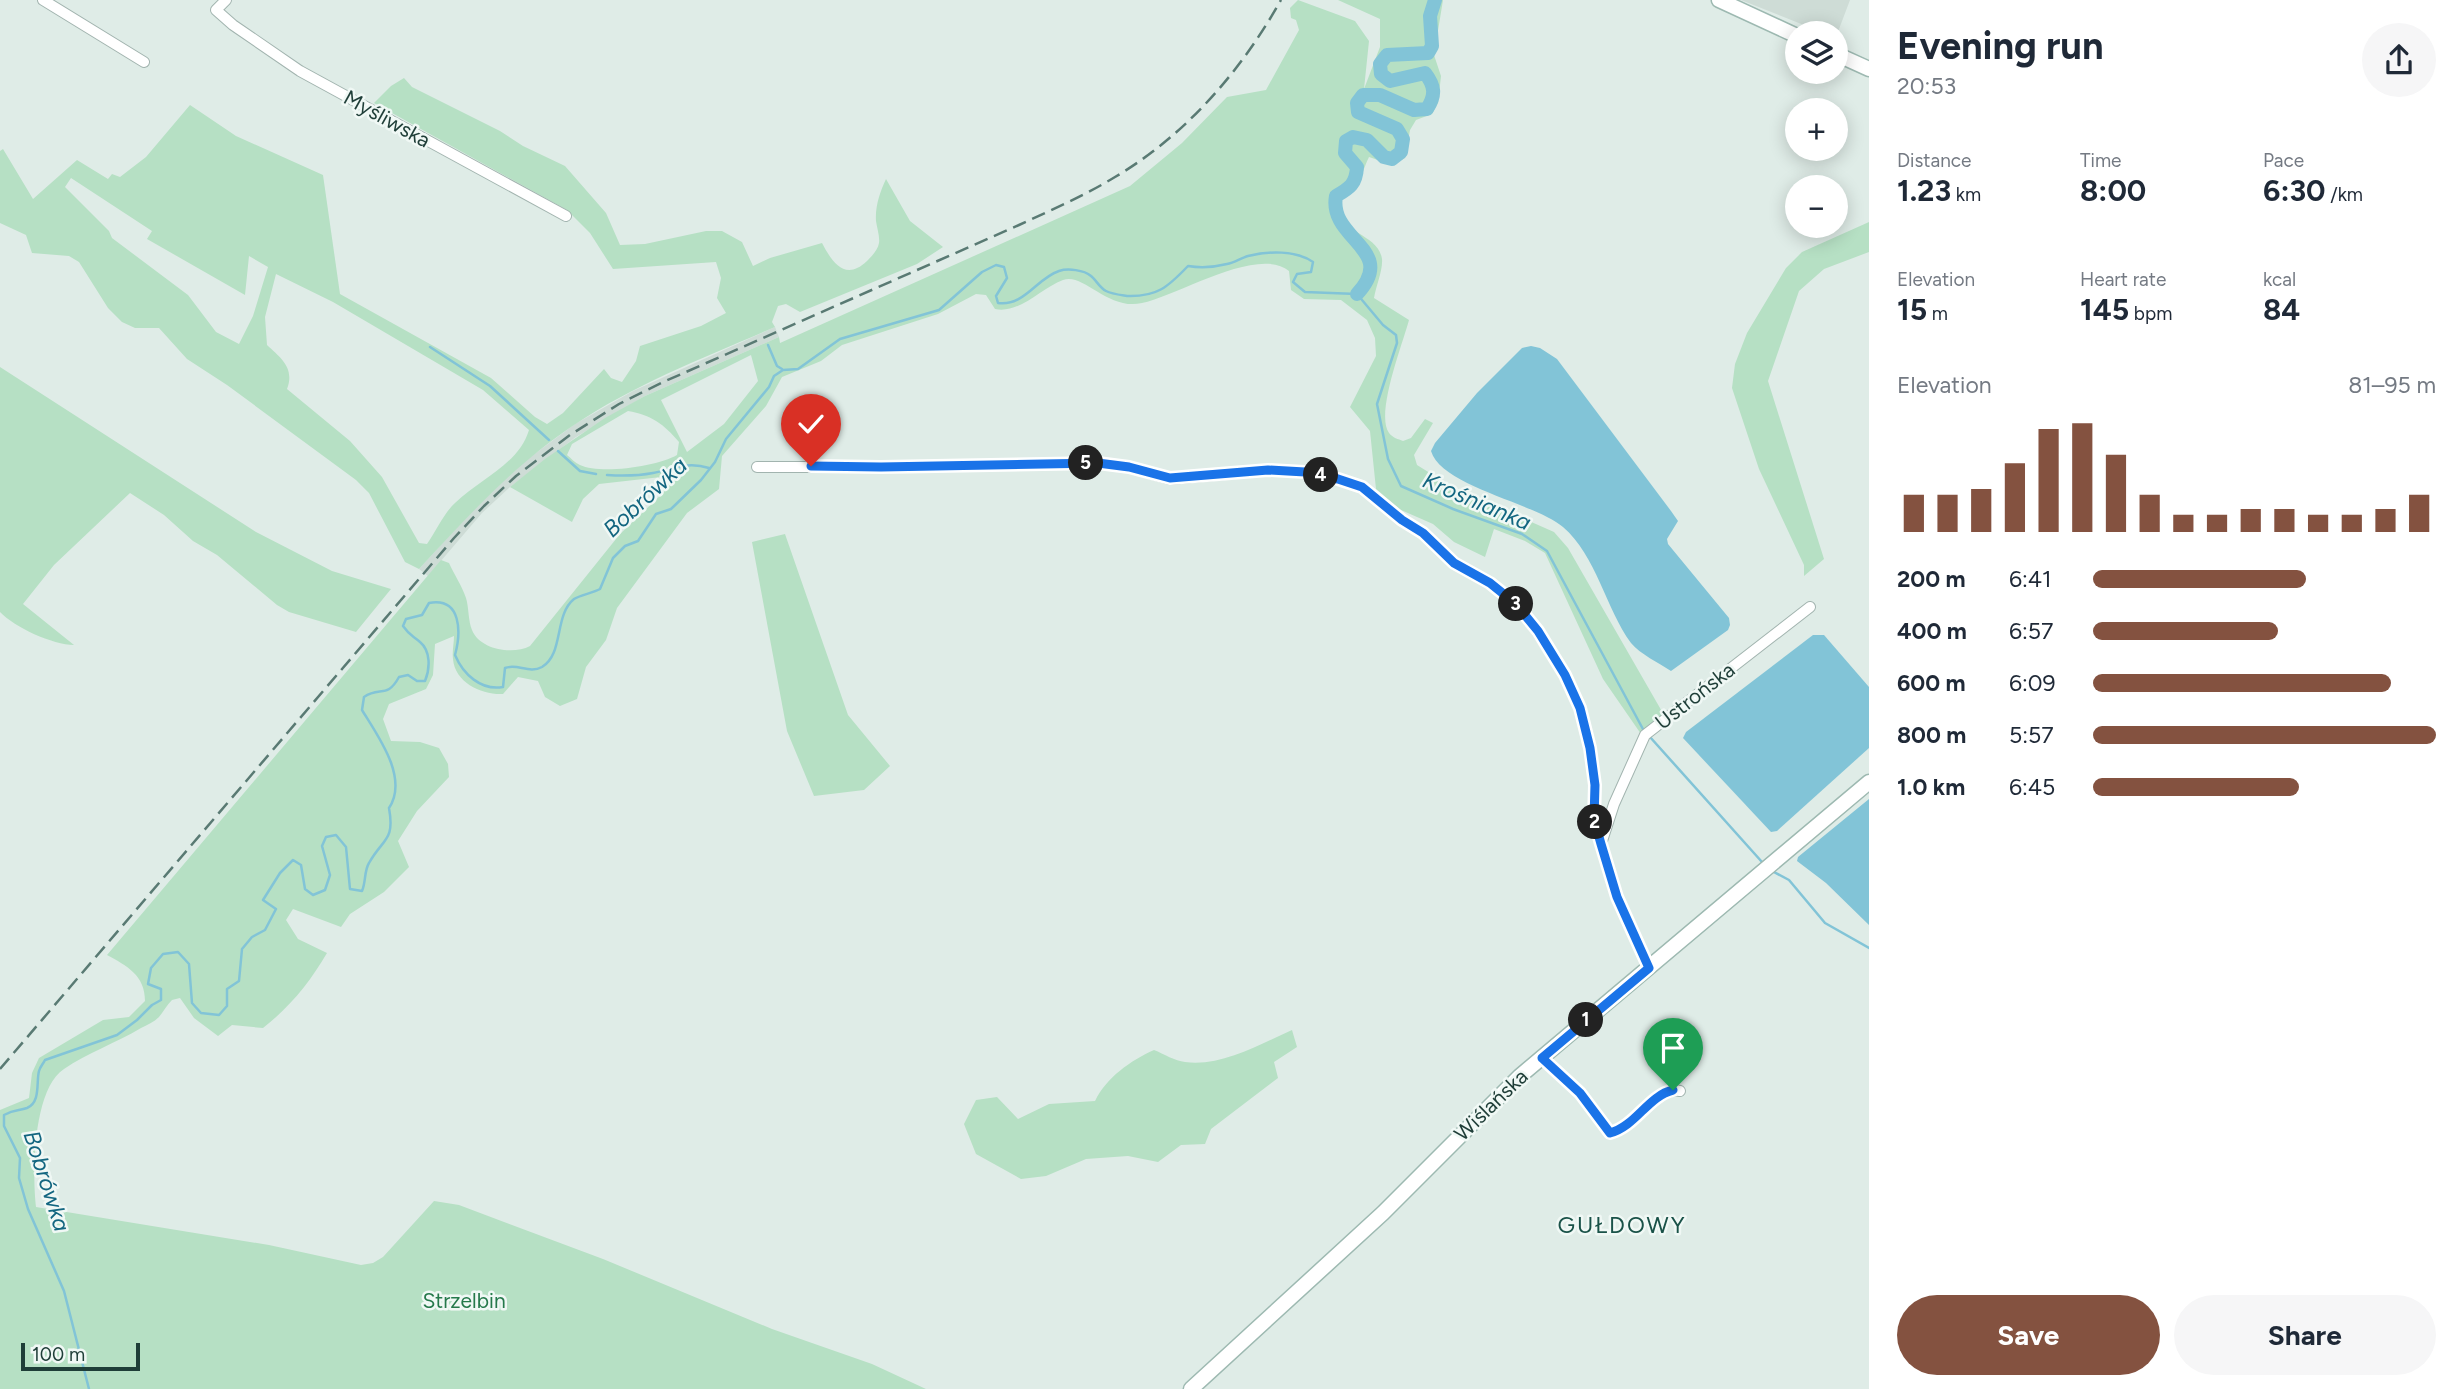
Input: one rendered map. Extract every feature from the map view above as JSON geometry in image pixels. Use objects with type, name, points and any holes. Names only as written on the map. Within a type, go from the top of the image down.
[{"type":"street","points":[[43,0],[144,62]]},
{"type":"street","name":"Myśliwska","points":[[226,0],[216,10],[233,25],[300,71],[566,216]]},
{"type":"street","points":[[1719,0],[1785,30]]},
{"type":"street","points":[[1848,59],[1869,69]]},
{"type":"street","points":[[757,467],[1098,463],[1129,467],[1170,478],[1268,470],[1305,472],[1362,487],[1402,520],[1423,533],[1454,563],[1490,583],[1516,604],[1538,631],[1565,675],[1580,708],[1590,748],[1595,785],[1594,819],[1601,844],[1617,897],[1649,968]]},
{"type":"street","name":"Ustrońska","points":[[1601,844],[1636,750],[1648,733],[1810,607]]},
{"type":"street","name":"Wiślańska","points":[[1191,1389],[1383,1213],[1501,1094],[1869,782]]},
{"type":"street","points":[[1542,1058],[1580,1093],[1610,1133],[1623,1128],[1667,1091],[1680,1091]]},
{"type":"shaded area","points":[[1741,0],[1850,0],[1842,21],[1794,21]]},
{"type":"shaded area","points":[[775,327],[779,337],[645,396],[576,437],[510,487],[482,513],[428,576],[419,569],[479,503],[525,461],[575,424],[633,391]]},
{"type":"green space","name":"Strzelbin","points":[[1298,0],[1355,21],[1369,41],[1364,89],[1380,47],[1380,19],[1338,0],[1443,0],[1434,55],[1441,76],[1438,103],[1432,114],[1416,120],[1410,130],[1405,158],[1392,163],[1369,157],[1360,180],[1341,198],[1344,220],[1373,243],[1382,259],[1374,298],[1409,320],[1388,395],[1386,424],[1391,435],[1403,441],[1411,438],[1425,419],[1433,423],[1414,455],[1417,465],[1454,488],[1554,532],[1568,548],[1664,715],[1641,734],[1603,679],[1545,553],[1525,541],[1494,529],[1485,557],[1454,542],[1433,524],[1401,510],[1376,489],[1370,431],[1350,407],[1376,356],[1375,338],[1367,320],[1341,300],[1304,299],[1291,290],[1289,271],[1275,265],[1258,264],[1238,268],[1157,299],[1130,304],[1118,302],[1071,279],[1063,280],[1022,304],[1004,310],[995,309],[986,295],[976,294],[938,314],[842,345],[821,361],[782,377],[766,406],[722,456],[719,489],[687,513],[617,608],[606,640],[586,667],[577,699],[560,706],[545,697],[538,681],[518,677],[503,694],[478,690],[464,681],[455,667],[454,636],[435,644],[433,675],[426,689],[389,704],[383,719],[391,741],[420,742],[439,748],[448,764],[449,777],[417,811],[398,841],[409,867],[384,892],[350,914],[341,927],[293,909],[286,920],[298,939],[327,953],[299,993],[263,1028],[232,1025],[218,1036],[194,1018],[180,998],[172,1000],[153,1022],[64,1069],[54,1079],[40,1112],[35,1154],[36,1207],[269,1245],[361,1265],[373,1263],[383,1257],[434,1201],[459,1205],[603,1259],[772,1329],[872,1364],[926,1389],[0,1389],[0,1110],[29,1098],[32,1073],[39,1058],[103,1020],[129,1017],[145,1001],[142,984],[134,972],[107,955],[441,560],[449,563],[462,589],[476,637],[498,649],[515,650],[530,646],[620,534],[664,492],[670,476],[599,484],[583,499],[572,522],[510,487],[605,418],[645,396],[779,337],[780,343],[1130,186],[1182,143],[1227,97],[1266,90],[1299,30],[1296,20],[1291,18],[1290,8]],"holes":[[[751,355],[758,381],[724,424],[687,452],[661,400]],[[628,411],[644,415],[668,430],[679,442],[677,455],[643,466],[615,469],[589,468],[567,455],[572,444]]]},
{"type":"green space","points":[[404,78],[412,87],[565,166],[606,213],[620,245],[645,244],[706,231],[722,231],[742,242],[753,266],[770,258],[822,243],[835,263],[846,270],[852,270],[867,261],[878,246],[876,210],[886,179],[910,221],[943,247],[917,264],[800,312],[786,304],[778,306],[772,322],[775,327],[672,372],[597,410],[511,474],[419,569],[405,562],[369,493],[356,480],[227,385],[187,359],[159,328],[135,328],[122,322],[108,308],[79,262],[69,256],[32,253],[26,235],[0,223],[0,151],[3,149],[33,199],[77,160],[108,179],[112,174],[120,177],[146,157],[190,105],[236,136],[323,175],[340,294],[491,378],[535,417],[547,424],[563,413],[604,369],[611,378],[622,382],[636,361],[640,346],[701,326],[726,313],[717,298],[721,278],[716,262],[613,269],[590,233],[567,210],[374,103],[391,86]],"holes":[[[71,178],[152,231],[147,239],[245,295],[249,256],[268,267],[253,316],[239,344],[216,332],[188,295],[112,238],[109,231],[65,187]],[[276,274],[333,302],[483,390],[529,430],[524,442],[508,462],[451,507],[427,544],[419,543],[382,477],[350,441],[287,389],[288,369],[267,345],[265,317]]]},
{"type":"green space","points":[[1869,222],[1869,252],[1824,269],[1799,291],[1768,381],[1824,559],[1804,576],[1804,565],[1759,469],[1732,388],[1735,364],[1747,333],[1786,268],[1802,252],[1833,238],[1848,238],[1848,231]]},
{"type":"green space","points":[[0,367],[256,532],[332,571],[391,589],[356,632],[289,612],[217,555],[193,541],[164,515],[130,493],[54,565],[23,604],[74,645],[45,639],[24,629],[0,612]]},
{"type":"green space","points":[[785,534],[848,715],[890,766],[864,790],[814,796],[787,731],[752,542]]},
{"type":"green space","points":[[1292,1030],[1297,1047],[1274,1062],[1278,1078],[1211,1129],[1205,1144],[1181,1145],[1158,1162],[1128,1156],[1086,1159],[1046,1176],[1021,1179],[976,1154],[964,1124],[976,1100],[997,1097],[1018,1119],[1049,1104],[1095,1101],[1106,1084],[1120,1071],[1154,1050],[1173,1059],[1199,1063],[1226,1058]]},
{"type":"water","points":[[1522,348],[1540,348],[1557,359],[1671,511],[1678,521],[1667,539],[1668,544],[1729,618],[1728,630],[1671,671],[1644,655],[1631,643],[1584,552],[1563,527],[1549,518],[1452,475],[1439,464],[1431,451],[1477,393]]},
{"type":"water","points":[[1813,635],[1824,635],[1869,687],[1869,748],[1777,831],[1771,832],[1683,738],[1686,732]]},
{"type":"water","points":[[1869,799],[1869,925],[1826,883],[1797,861],[1798,857]]},
{"type":"waterway","name":"Bobrówka","points":[[1357,294],[1368,279],[1370,266],[1367,255],[1342,224],[1336,211],[1336,196],[1351,185],[1357,167],[1345,153],[1346,141],[1353,137],[1367,140],[1384,157],[1392,159],[1401,152],[1403,139],[1397,129],[1358,112],[1357,103],[1363,95],[1380,95],[1414,110],[1427,109],[1433,91],[1425,73],[1390,81],[1381,74],[1380,64],[1387,55],[1428,53],[1432,46],[1430,16],[1435,0]]},
{"type":"waterway","name":"Bobrówka","points":[[89,1389],[64,1291],[28,1209],[19,1178],[20,1158],[4,1126],[4,1115],[27,1108],[34,1101],[39,1071],[45,1060],[117,1035],[161,1000],[161,989],[148,984],[151,968],[163,954],[178,952],[189,964],[192,1003],[201,1013],[219,1015],[227,1006],[227,989],[239,981],[242,949],[252,937],[265,930],[276,909],[263,900],[280,873],[293,860],[301,865],[305,889],[313,895],[325,890],[330,875],[322,846],[326,837],[336,835],[346,847],[350,889],[362,891],[367,866],[389,833],[389,808],[395,784],[389,758],[362,710],[364,697],[391,688],[399,677],[408,675],[417,681],[425,681],[428,671],[426,650],[403,626],[406,619],[422,615],[429,603],[448,606],[457,618],[455,655],[468,675],[480,684],[503,687],[505,668],[542,667],[549,661],[557,644],[568,606],[574,599],[600,589],[613,558],[625,546],[638,541],[656,514],[671,509],[701,480],[715,462],[726,439],[769,387],[774,376],[783,370],[798,369],[840,339],[939,310],[982,272],[996,265],[1004,267],[1007,278],[996,296],[998,303],[1007,303],[1015,301],[1051,275],[1063,270],[1088,274],[1108,292],[1137,296],[1161,289],[1188,266],[1218,266],[1264,253],[1298,255],[1313,262],[1311,272],[1297,274],[1293,282],[1305,292],[1357,294],[1383,325],[1396,335],[1397,343],[1377,404],[1388,459],[1401,486],[1453,509],[1522,534],[1547,551],[1644,731]]},
{"type":"waterway","points":[[768,345],[777,366],[782,369]]},
{"type":"waterway","points":[[430,347],[490,386],[549,440]]},
{"type":"waterway","points":[[558,451],[580,471],[596,474]]},
{"type":"waterway","points":[[607,475],[641,475],[687,465],[709,468]]},
{"type":"waterway","name":"Krośnianka","points":[[1650,737],[1762,862]]},
{"type":"waterway","name":"Krośnianka","points":[[1772,871],[1789,880],[1825,923],[1869,948]]},
{"type":"railway","points":[[0,1069],[454,538],[516,476],[570,435],[619,404],[661,383],[1019,225],[1115,177],[1165,142],[1210,99],[1248,52],[1281,0]]},
{"type":"district","name":"GUŁDOWY","points":[[1622,1225]]},
{"type":"route","points":[[811,466],[1098,463],[1129,467],[1170,478],[1268,470],[1305,472],[1362,487],[1402,520],[1423,533],[1454,563],[1490,583],[1516,604],[1538,631],[1565,675],[1580,708],[1590,748],[1595,785],[1594,819],[1617,897],[1649,968],[1542,1058],[1580,1093],[1610,1133],[1623,1128],[1659,1096],[1673,1090]]}]
